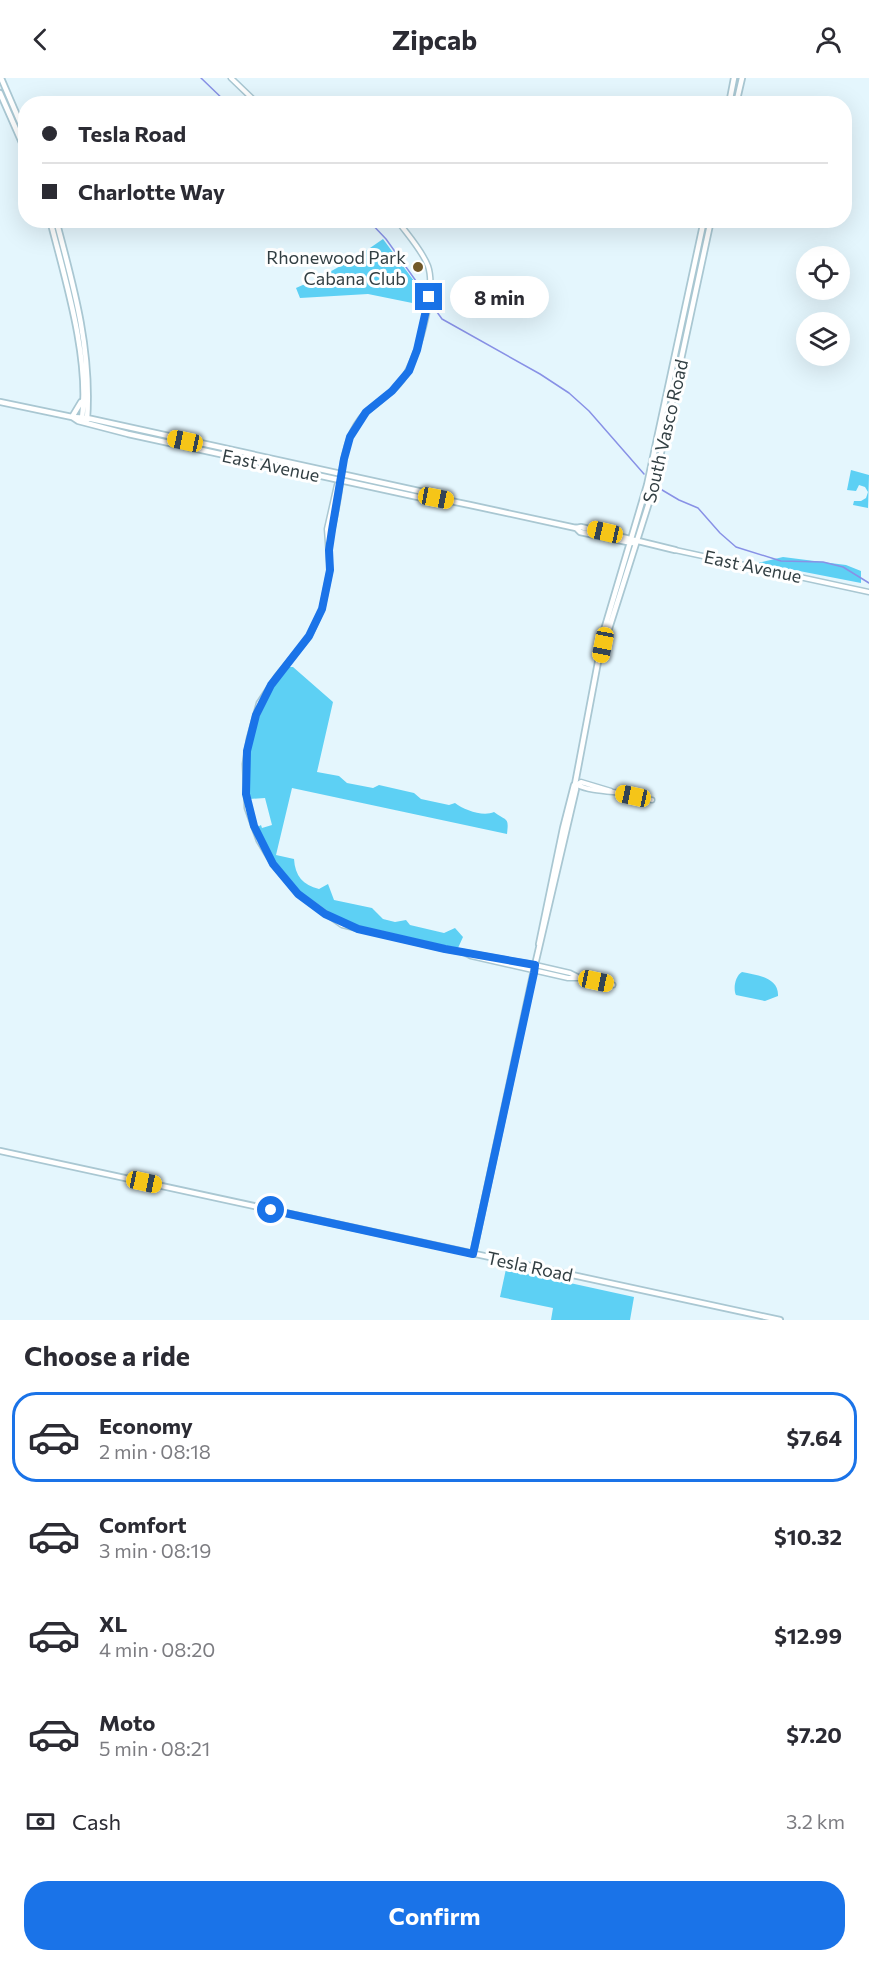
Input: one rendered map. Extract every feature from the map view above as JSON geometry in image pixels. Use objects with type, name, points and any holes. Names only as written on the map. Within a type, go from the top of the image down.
[{"type":"main road","points":[[1,78],[18,117]]},
{"type":"main road","points":[[731,96],[734,78]]},
{"type":"main road","points":[[738,96],[742,78]]},
{"type":"main road","points":[[0,93],[18,134]]},
{"type":"main road","points":[[52,228],[81,358],[84,420]]},
{"type":"main road","points":[[59,228],[74,288],[88,373],[84,420]]},
{"type":"main road","name":"South Vasco Road","points":[[473,1254],[534,968],[576,789],[604,630],[650,470],[702,228]]},
{"type":"main road","name":"South Vasco Road","points":[[604,638],[608,632],[653,490],[709,228]]},
{"type":"main road","points":[[78,344],[82,348],[88,373]]},
{"type":"main road","points":[[72,417],[78,410],[83,397]]},
{"type":"main road","name":"East Avenue","points":[[0,402],[340,477],[428,493],[436,498],[576,528],[580,532],[675,550]]},
{"type":"main road","name":"Tesla Road","points":[[0,1151],[780,1320]]},
{"type":"street","points":[[231,78],[250,96]]},
{"type":"street","points":[[403,228],[426,262],[430,277],[428,303],[417,350],[409,371],[399,384],[371,407],[356,425],[347,446],[327,529],[328,580],[320,614],[302,647],[277,676],[259,703],[249,739],[245,764],[248,802],[254,826],[267,855],[285,880],[310,904],[350,928],[613,985]]},
{"type":"street","name":"East Avenue","points":[[675,550],[869,592]]},
{"type":"street","points":[[577,784],[580,787],[652,800]]},
{"type":"shaded area","points":[[383,239],[417,285],[427,306],[368,294],[300,298],[296,288],[341,266]]},
{"type":"shaded area","points":[[851,470],[869,475],[868,508],[853,505],[854,501],[866,498],[868,492],[865,487],[859,485],[856,491],[847,490]]},
{"type":"shaded area","points":[[783,557],[846,565],[861,571],[861,583],[758,563]]},
{"type":"shaded area","points":[[289,667],[293,667],[333,702],[317,772],[339,776],[347,783],[373,788],[379,785],[414,793],[421,799],[449,805],[455,803],[474,812],[485,814],[494,812],[506,820],[508,828],[507,834],[292,788],[276,855],[294,859],[298,875],[308,885],[319,889],[328,884],[334,900],[372,908],[383,919],[395,922],[406,920],[410,925],[444,933],[455,928],[463,937],[458,948],[439,947],[372,932],[337,920],[317,907],[290,883],[265,848],[256,828],[261,825],[262,828],[272,825],[265,798],[249,799],[250,747],[260,711],[277,680]]},
{"type":"shaded area","points":[[742,972],[771,981],[775,985],[778,996],[765,1001],[736,995],[735,983]]},
{"type":"shaded area","points":[[506,1269],[634,1297],[630,1320],[551,1320],[553,1308],[500,1297]]},
{"type":"waterway","points":[[201,78],[220,96]]},
{"type":"waterway","points":[[376,228],[426,295]]},
{"type":"waterway","points":[[432,305],[442,319],[540,374],[569,393],[589,411],[644,474]]},
{"type":"waterway","points":[[657,487],[698,508],[736,547],[781,561],[823,562],[843,567],[869,583]]},
{"type":"place","name":"Rhonewood Park Cabana Club","points":[[418,267]]},
{"type":"route","points":[[271,1210],[473,1254],[534,973],[535,965],[445,949],[358,929],[325,914],[298,894],[267,855],[254,826],[246,794],[245,764],[256,715],[277,676],[309,636],[322,609],[330,570],[329,550],[340,480],[350,437],[360,418],[392,391],[409,371],[415,358],[429,297]]}]
